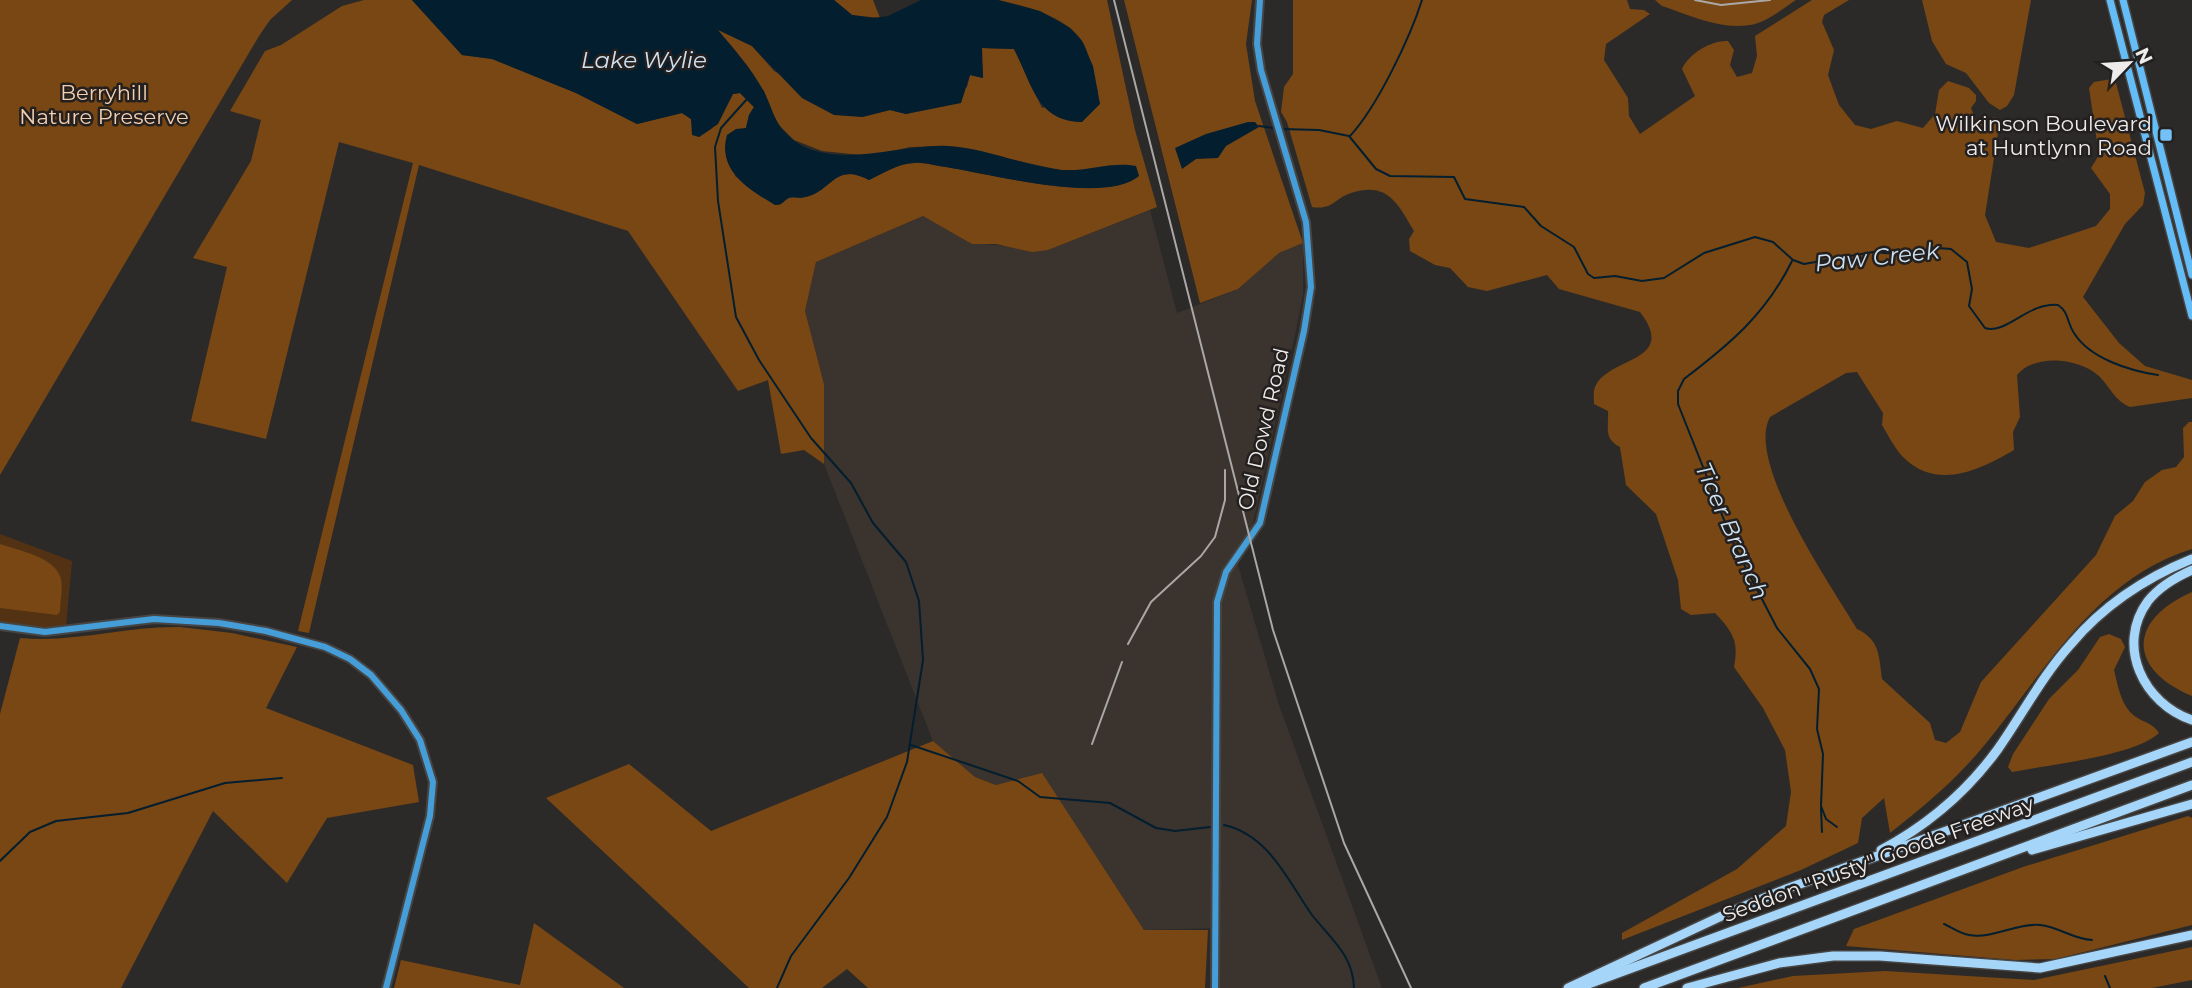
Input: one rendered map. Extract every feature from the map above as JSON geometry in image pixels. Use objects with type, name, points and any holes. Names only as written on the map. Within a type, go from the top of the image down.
[{"type":"highway","points":[[1835,872],[1898,841],[1954,801],[1987,764],[2048,673],[2085,628],[2129,591],[2192,559]]},
{"type":"highway","points":[[2192,570],[2164,586],[2146,604],[2136,625],[2134,648],[2138,670],[2150,692],[2165,707],[2192,720]]},
{"type":"highway","points":[[1568,988],[1728,913],[2192,742]]},
{"type":"highway","name":"Seddon \"Rusty\" Goode Freeway","points":[[1576,988],[2192,762]]},
{"type":"highway","name":"Seddon \"Rusty\" Goode Freeway","points":[[1644,988],[2192,785]]},
{"type":"highway","points":[[1976,866],[2192,804]]},
{"type":"highway","points":[[1687,988],[1779,963],[1833,956],[1880,956],[1998,968],[2040,968],[2192,935]]},
{"type":"main road","points":[[2110,0],[2192,316]]},
{"type":"main road","points":[[2123,0],[2192,275]]},
{"type":"main road","points":[[2174,247],[2184,245]]},
{"type":"street","name":"Old Dowd Road","points":[[1215,988],[1217,602],[1226,572],[1256,530],[1263,513],[1304,331],[1311,287],[1308,229],[1258,55],[1260,0]]},
{"type":"street","points":[[0,626],[45,632],[154,618],[219,623],[266,631],[326,647],[350,659],[371,676],[401,710],[420,740],[433,782],[430,816],[387,988]]},
{"type":"shaded area","points":[[1150,210],[1177,313],[1238,289],[1279,253],[1303,243],[1303,295],[1296,330],[1253,523],[1238,565],[1279,705],[1382,988],[1220,988],[1220,928],[1144,930],[1042,774],[997,785],[975,777],[933,741],[824,464],[824,384],[805,311],[816,262],[923,216],[972,243],[1048,250]]},
{"type":"shaded area","points":[[0,534],[72,561],[66,627],[36,628],[0,623]]},
{"type":"green space","name":"Berryhill Nature Preserve","points":[[0,0],[292,0],[270,20],[259,36],[0,475]]},
{"type":"green space","points":[[364,0],[412,0],[462,55],[493,59],[576,93],[637,124],[682,113],[691,119],[699,137],[711,129],[733,94],[740,93],[754,107],[749,115],[735,176],[775,205],[789,198],[803,198],[814,194],[841,176],[857,175],[869,180],[908,163],[930,164],[1018,181],[1075,187],[1123,184],[1139,175],[1137,172],[1110,166],[1092,170],[1060,170],[949,146],[910,147],[871,156],[822,151],[794,140],[775,121],[764,91],[717,29],[752,46],[774,71],[862,117],[890,110],[906,114],[929,108],[967,87],[970,75],[983,78],[981,48],[1014,49],[1042,108],[1098,92],[1084,44],[1058,20],[1034,9],[998,0],[1107,0],[1135,130],[1157,207],[1048,250],[1032,252],[996,244],[972,244],[923,216],[816,262],[805,311],[824,384],[824,464],[804,450],[781,454],[768,380],[738,391],[628,231],[419,165],[309,633],[298,631],[413,163],[339,142],[266,439],[191,421],[227,267],[193,258],[251,161],[261,120],[230,111],[265,51],[281,45],[342,6]]},
{"type":"green space","points":[[834,0],[873,0],[880,18],[852,15]]},
{"type":"green space","points":[[1124,0],[1252,0],[1246,44],[1255,101],[1303,243],[1279,253],[1238,289],[1200,303]]},
{"type":"green space","points":[[1293,0],[1627,0],[1630,9],[1644,10],[1650,14],[1606,44],[1604,60],[1628,98],[1629,116],[1640,134],[1695,96],[1682,69],[1690,58],[1702,49],[1728,41],[1734,50],[1730,65],[1737,77],[1752,73],[1757,56],[1755,36],[1812,0],[1849,0],[1824,15],[1822,22],[1834,50],[1828,75],[1839,105],[1855,125],[1871,129],[1897,121],[1923,128],[1935,114],[1939,90],[1948,81],[1969,88],[1976,95],[1976,101],[1971,108],[1976,120],[1985,121],[1995,117],[2000,120],[1985,215],[1996,242],[2029,248],[2096,226],[2110,209],[2110,194],[2091,168],[2099,155],[2089,88],[2094,82],[2112,79],[2116,83],[2145,193],[2143,205],[2125,224],[2083,297],[2119,343],[2145,366],[2192,380],[2192,398],[2130,407],[2117,397],[2099,376],[2081,365],[2058,360],[2035,363],[2017,375],[2020,417],[2013,432],[2014,450],[1973,470],[1944,475],[1916,467],[1903,457],[1882,425],[1883,413],[1857,372],[1846,373],[1770,417],[1766,437],[1770,463],[1780,493],[1812,555],[1857,629],[1865,633],[1874,644],[1879,656],[1882,679],[1930,723],[1935,740],[1946,743],[1960,732],[1981,682],[2096,555],[2115,516],[2133,501],[2145,482],[2162,470],[2176,467],[2184,457],[2183,428],[2189,422],[2192,422],[2192,549],[2158,563],[2128,581],[2101,604],[2053,656],[1965,767],[1890,833],[1884,798],[1862,818],[1858,843],[1801,870],[1622,940],[1622,933],[1737,869],[1786,826],[1791,792],[1785,750],[1763,708],[1734,667],[1736,650],[1733,637],[1715,613],[1691,615],[1681,609],[1678,580],[1656,514],[1626,485],[1620,447],[1609,436],[1608,411],[1594,404],[1594,389],[1602,377],[1646,350],[1651,341],[1650,329],[1640,312],[1559,289],[1547,275],[1487,291],[1468,287],[1450,268],[1435,265],[1410,251],[1409,239],[1414,231],[1397,204],[1383,193],[1364,190],[1345,195],[1325,207],[1312,207],[1287,122],[1281,112],[1284,87],[1293,74]]},
{"type":"green space","points":[[1655,0],[1796,0],[1763,21],[1734,26],[1697,18],[1662,6]]},
{"type":"green space","points":[[1922,0],[2031,0],[2014,95],[2007,106],[2000,110],[1989,103],[1966,73],[1946,64],[1932,41]]},
{"type":"green space","points":[[0,544],[35,555],[58,571],[62,587],[60,612],[57,615],[0,608]]},
{"type":"green space","points":[[2192,592],[2192,696],[2171,685],[2156,672],[2147,659],[2144,644],[2147,630],[2156,616],[2171,603]]},
{"type":"green space","points":[[180,627],[232,633],[297,647],[266,708],[413,765],[419,802],[327,818],[287,883],[213,811],[121,988],[0,988],[0,714],[20,638],[60,638]]},
{"type":"green space","points":[[2109,634],[2121,639],[2125,647],[2114,670],[2124,702],[2131,713],[2159,733],[2131,748],[2111,754],[2012,772],[2008,767],[2013,754],[2049,699],[2078,670],[2100,637]]},
{"type":"green space","points":[[933,741],[975,777],[996,785],[1042,773],[1144,930],[1208,930],[1205,988],[868,988],[847,969],[822,988],[749,988],[546,798],[629,764],[711,831]]},
{"type":"green space","points":[[2188,816],[2192,818],[2192,925],[2056,959],[2015,960],[1846,946],[1854,929],[2023,867]]},
{"type":"green space","points":[[534,923],[624,988],[394,988],[401,960],[520,985]]},
{"type":"green space","points":[[2192,947],[2192,980],[2152,988],[1738,988],[1793,976],[1885,971],[2034,980]]},
{"type":"water","name":"Lake Wylie","points":[[412,0],[834,0],[852,15],[873,18],[888,16],[921,0],[998,0],[1040,11],[1070,28],[1082,41],[1093,66],[1100,104],[1082,122],[1054,115],[1045,107],[1031,87],[1014,49],[982,48],[983,78],[970,75],[961,103],[906,114],[890,110],[862,117],[834,115],[802,98],[752,46],[718,30],[758,82],[781,128],[792,139],[809,149],[827,154],[847,155],[930,146],[962,147],[1062,170],[1136,166],[1139,176],[1123,184],[1101,188],[1075,188],[908,163],[869,180],[857,175],[840,176],[814,194],[803,198],[788,198],[775,205],[745,185],[726,158],[727,135],[736,129],[746,128],[754,107],[740,93],[733,94],[718,124],[699,137],[692,135],[691,119],[682,113],[637,124],[576,93],[492,59],[462,55]]},
{"type":"water","points":[[1255,122],[1259,127],[1226,146],[1218,158],[1196,159],[1182,169],[1175,148],[1206,134]]},
{"type":"waterway","points":[[1350,136],[1371,108],[1392,71],[1422,0]]},
{"type":"waterway","points":[[747,99],[721,128],[715,147],[718,201],[736,317],[759,360],[811,438],[851,483],[873,523],[906,562],[919,601],[923,660],[907,762],[887,817],[849,878],[791,956],[777,988]]},
{"type":"waterway","name":"Paw Creek","points":[[1259,126],[1274,128]]},
{"type":"waterway","name":"Paw Creek","points":[[1280,129],[1319,130],[1349,136],[1376,169],[1390,176],[1454,177],[1465,199],[1524,207],[1541,226],[1574,247],[1588,274],[1594,278],[1615,276],[1642,281],[1664,278],[1704,253],[1755,237],[1773,242],[1793,260],[1804,264],[1873,252],[1909,255],[1937,248],[1951,249],[1967,262],[1972,289],[1969,306],[1985,328],[2001,327],[2037,308],[2058,305],[2064,311],[2074,333],[2090,350],[2124,367],[2158,375]]},
{"type":"waterway","name":"Ticer Branch","points":[[1792,261],[1771,297],[1746,327],[1684,379],[1678,391],[1678,404],[1734,545],[1777,628],[1810,669],[1819,689],[1817,729],[1823,754],[1821,806],[1826,819],[1837,827]]},
{"type":"waterway","points":[[911,745],[1018,781],[1040,797],[1110,803],[1156,828],[1175,831],[1210,827]]},
{"type":"waterway","points":[[0,861],[30,832],[56,821],[128,813],[225,783],[282,778]]},
{"type":"waterway","points":[[1821,808],[1822,832]]},
{"type":"waterway","points":[[1224,825],[1253,838],[1276,861],[1312,915],[1345,957],[1353,976],[1354,988]]},
{"type":"waterway","name":"Ticer Branch","points":[[1944,924],[1963,933],[1978,936],[2022,926],[2040,925],[2092,940]]},
{"type":"waterway","name":"Ticer Branch","points":[[2105,976],[2110,988]]},
{"type":"railway","points":[[1114,0],[1273,630],[1344,843],[1411,988]]},
{"type":"railway","points":[[1695,0],[1721,5],[1770,0]]},
{"type":"railway","points":[[1128,644],[1151,602],[1201,556],[1215,537],[1225,500],[1225,470]]},
{"type":"railway","points":[[1092,744],[1122,662]]},
{"type":"place","name":"Wilkinson Boulevard at Huntlynn Road","points":[[2166,135]]}]
